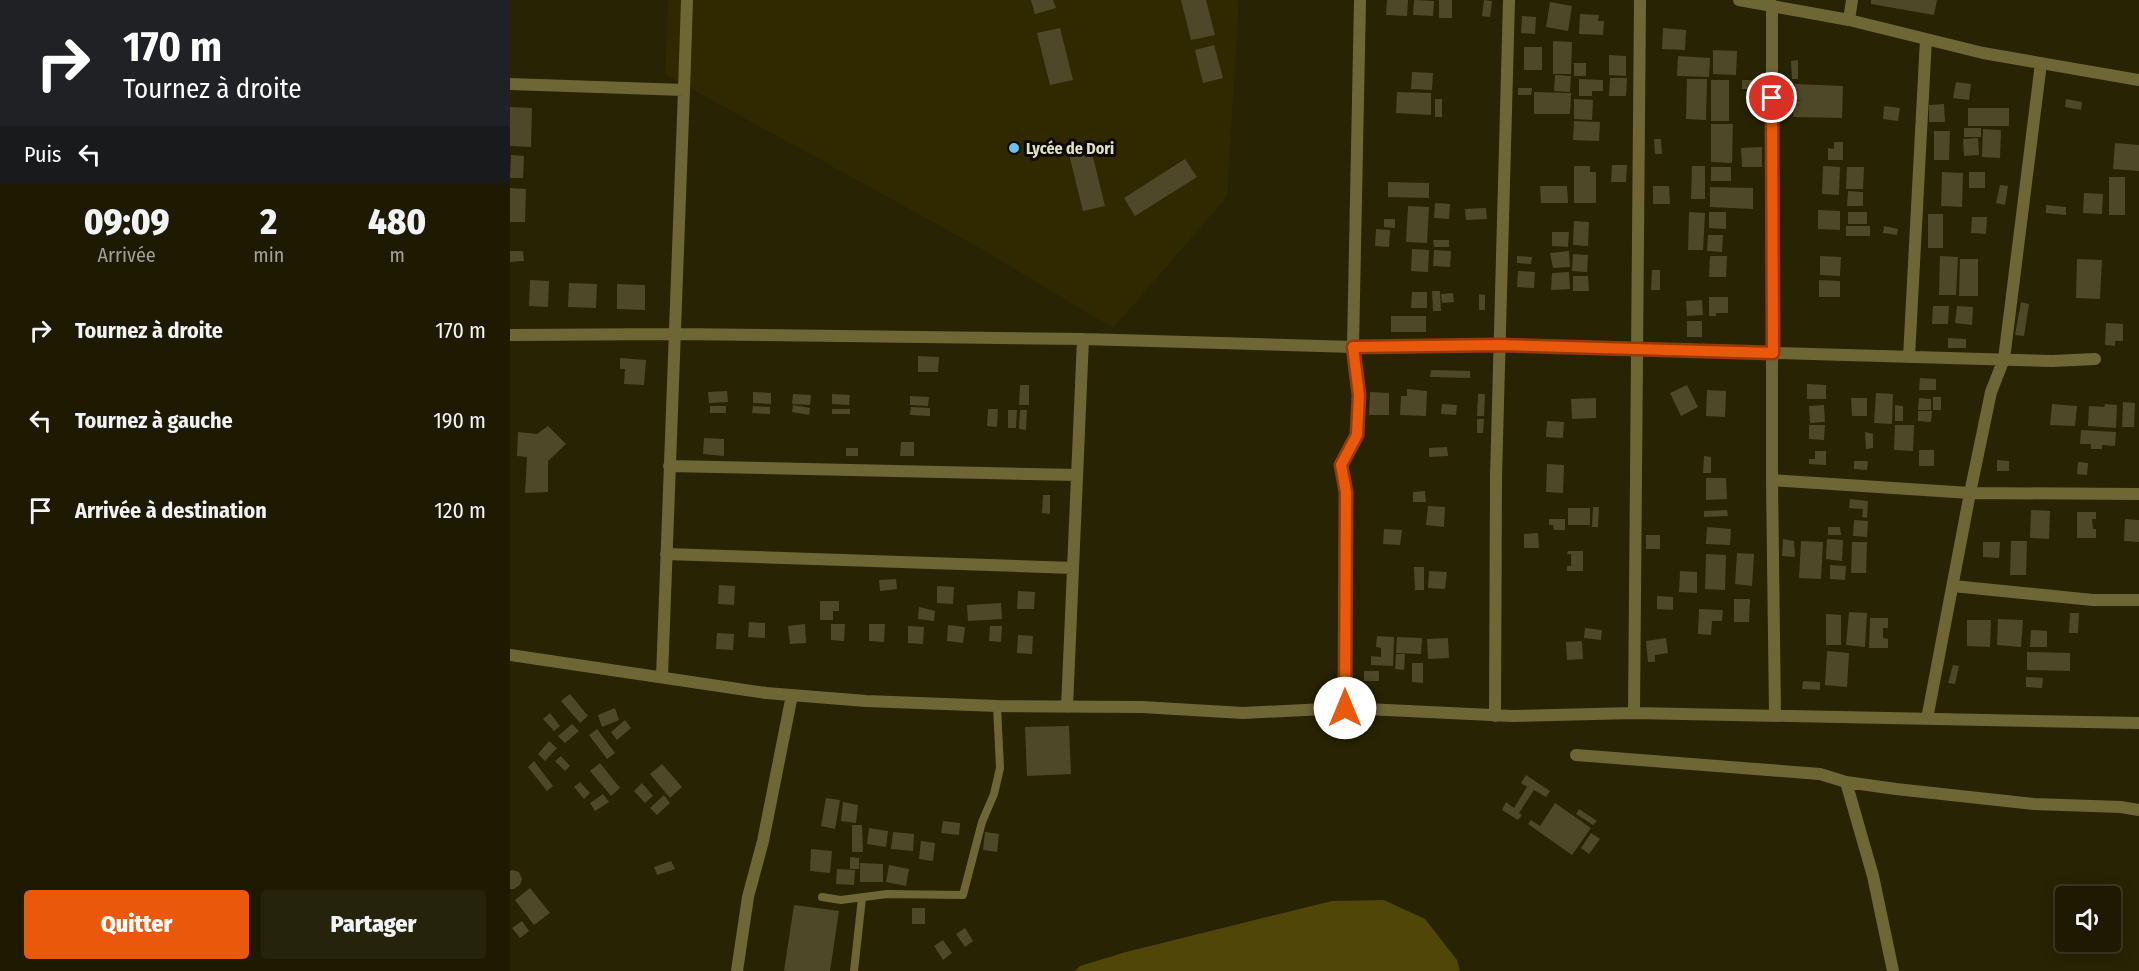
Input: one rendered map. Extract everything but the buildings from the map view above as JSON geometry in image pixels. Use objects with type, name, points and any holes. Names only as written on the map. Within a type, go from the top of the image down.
[{"type":"street","points":[[662,677],[687,0]]},
{"type":"street","points":[[1345,708],[1346,492],[1341,465],[1357,435],[1359,395],[1353,347],[1360,0]]},
{"type":"street","points":[[1496,716],[1499,345],[1509,0]]},
{"type":"street","points":[[1634,712],[1640,0]]},
{"type":"street","points":[[1738,0],[1849,20],[1983,53],[2139,80]]},
{"type":"street","points":[[1849,20],[1852,0]]},
{"type":"street","points":[[1772,5],[1772,480],[1775,716]]},
{"type":"street","points":[[1909,357],[1926,39]]},
{"type":"street","points":[[1927,719],[1991,392],[2004,359],[2041,63]]},
{"type":"street","points":[[510,84],[684,90]]},
{"type":"street","points":[[510,335],[675,334],[1083,339],[1353,347],[1499,345],[2052,361],[2095,359]]},
{"type":"street","points":[[1067,707],[1083,339]]},
{"type":"street","points":[[669,466],[1077,475]]},
{"type":"street","points":[[1772,480],[1970,493],[2139,494]]},
{"type":"street","points":[[666,554],[1073,568]]},
{"type":"street","points":[[1953,586],[2093,600],[2139,600]]},
{"type":"street","points":[[510,655],[792,695],[998,706],[1142,707],[1243,713],[1345,708],[1496,716],[1634,712],[2139,723]]},
{"type":"street","points":[[737,971],[748,897],[763,841],[792,695]]},
{"type":"street","points":[[1576,755],[1820,774],[1846,782],[2034,804],[2121,807],[2139,810]]},
{"type":"street","points":[[1846,782],[1873,876],[1893,971]]},
{"type":"lane","points":[[822,897],[841,900],[887,894],[963,895],[982,822],[994,794],[1000,768],[998,706]]},
{"type":"lane","points":[[854,971],[862,898]]},
{"type":"shaded area","name":"Lycée de Dori","points":[[668,0],[1239,0],[1227,197],[1113,328],[980,248],[665,74]]},
{"type":"shaded area","points":[[1384,900],[1425,919],[1457,960],[1460,971],[1075,971],[1080,966],[1126,952],[1332,901]]},
{"type":"place","name":"Lycée de Dori","points":[[1014,148]]},
{"type":"route","points":[[1345,708],[1346,492],[1341,465],[1357,435],[1359,395],[1353,347],[1499,345],[1773,353],[1772,98]]}]
